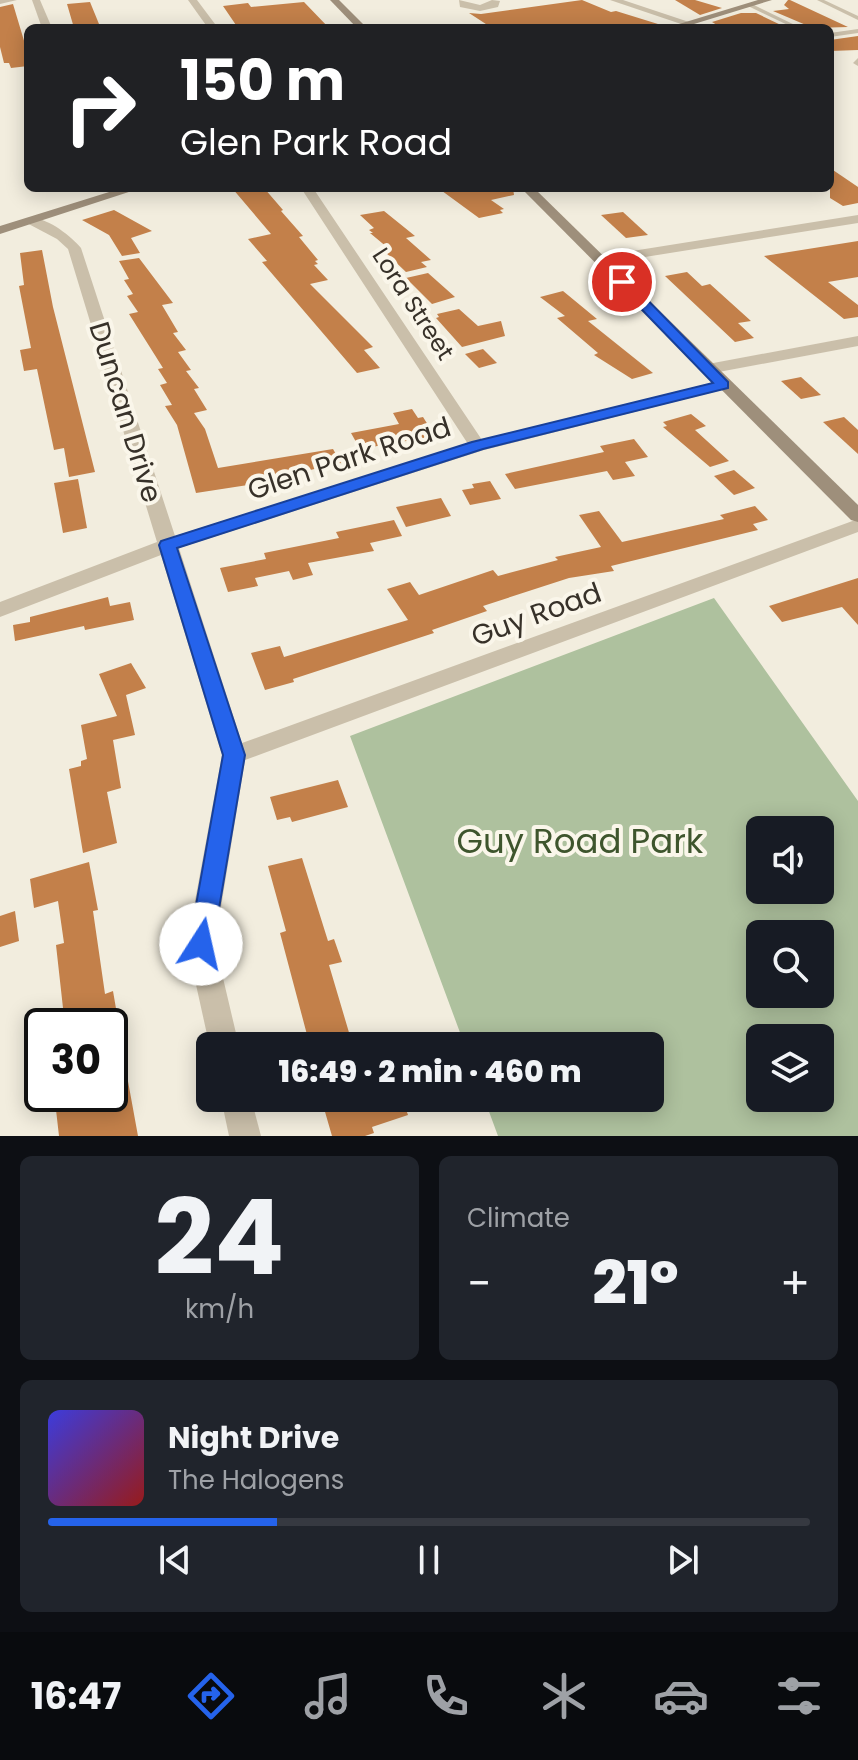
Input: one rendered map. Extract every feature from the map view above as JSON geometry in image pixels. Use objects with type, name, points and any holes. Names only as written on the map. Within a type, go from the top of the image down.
[{"type":"main road","points":[[334,0],[358,24]]},
{"type":"main road","points":[[684,24],[768,0]]},
{"type":"main road","points":[[0,230],[110,192]]},
{"type":"main road","points":[[531,192],[858,516]]},
{"type":"street","points":[[0,1],[13,0]]},
{"type":"street","points":[[36,0],[45,24]]},
{"type":"street","points":[[192,0],[210,24]]},
{"type":"street","points":[[463,0],[463,5],[473,7],[491,6],[495,0],[505,0]]},
{"type":"street","points":[[614,0],[687,23]]},
{"type":"street","name":"Lora Street","points":[[310,192],[478,446]]},
{"type":"street","points":[[601,260],[858,219]]},
{"type":"street","name":"Duncan Drive","points":[[30,221],[62,236],[74,248],[234,755],[201,944],[221,1032]]},
{"type":"street","points":[[708,369],[858,341]]},
{"type":"street","name":"Glen Park Road","points":[[0,610],[168,545],[478,446],[723,385]]},
{"type":"street","name":"Guy Road","points":[[234,755],[858,525]]},
{"type":"street","points":[[239,1112],[245,1136]]},
{"type":"lane","points":[[820,0],[858,18]]},
{"type":"lane","points":[[750,5],[790,24]]},
{"type":"lane","points":[[834,34],[858,31]]},
{"type":"green space","name":"Guy Road Park","points":[[714,598],[858,801],[858,1136],[498,1136],[489,1112],[664,1112],[664,1032],[460,1032],[350,736]]},
{"type":"building","points":[[582,0],[611,12],[658,24],[486,24],[469,13]]},
{"type":"building","points":[[675,0],[695,0],[722,8],[700,15]]},
{"type":"building","points":[[790,0],[848,27],[804,24],[773,11],[789,9],[784,5]]},
{"type":"building","points":[[90,2],[99,24],[73,24],[67,4]]},
{"type":"building","points":[[304,2],[325,24],[235,24],[223,6],[248,3],[251,7]]},
{"type":"building","points":[[13,4],[24,41],[24,66],[11,68],[9,63],[4,63],[0,47],[0,7]]},
{"type":"building","points":[[741,13],[756,13],[779,24],[715,24],[712,22]]},
{"type":"building","points":[[858,36],[858,50],[834,51],[834,39]]},
{"type":"building","points":[[834,171],[858,187],[858,203],[843,206],[830,198],[830,192],[834,192]]},
{"type":"building","points":[[235,192],[267,192],[283,210],[318,260],[315,261],[318,264],[314,265],[328,280],[310,284],[373,347],[364,350],[380,368],[357,373],[262,262],[267,261],[248,239],[271,234]]},
{"type":"building","points":[[443,192],[514,192],[514,195],[491,200],[504,209],[500,210],[503,213],[479,218]]},
{"type":"building","points":[[114,210],[152,231],[131,238],[140,253],[122,256],[109,235],[82,220]]},
{"type":"building","points":[[384,211],[415,236],[406,238],[431,260],[421,262],[427,267],[406,272],[382,249],[388,248],[370,233],[373,233],[369,230],[374,228],[360,215]]},
{"type":"building","points":[[623,212],[648,235],[626,238],[601,215]]},
{"type":"building","points":[[858,241],[858,277],[828,282],[858,305],[858,317],[844,319],[764,256]]},
{"type":"building","points":[[42,250],[53,307],[95,472],[69,477],[64,448],[54,450],[37,369],[24,371],[20,350],[31,348],[19,286],[24,285],[20,253]]},
{"type":"building","points":[[139,258],[173,303],[162,305],[178,332],[173,333],[186,350],[178,352],[191,370],[186,371],[199,388],[194,389],[207,410],[194,413],[205,429],[218,468],[333,449],[341,463],[297,473],[299,477],[196,493],[177,425],[165,406],[172,405],[160,385],[167,383],[158,369],[163,368],[129,314],[138,312],[127,296],[133,294],[124,280],[129,279],[119,261]]},
{"type":"building","points":[[687,272],[702,286],[710,284],[751,321],[738,323],[754,338],[735,342],[665,276]]},
{"type":"building","points":[[428,273],[455,297],[432,304],[406,278]]},
{"type":"building","points":[[563,291],[597,319],[588,321],[653,373],[632,379],[594,355],[598,353],[557,318],[565,316],[540,297]]},
{"type":"building","points":[[459,309],[478,326],[501,321],[505,336],[462,347],[436,318],[439,317],[437,314]]},
{"type":"building","points":[[483,349],[497,363],[479,368],[465,354]]},
{"type":"building","points":[[801,377],[821,395],[801,399],[781,381]]},
{"type":"building","points":[[412,409],[418,418],[423,417],[435,436],[360,449],[351,433],[399,424],[393,413]]},
{"type":"building","points":[[691,414],[706,426],[695,430],[729,461],[710,467],[663,427],[667,426],[663,422]]},
{"type":"building","points":[[844,417],[858,430],[858,454],[823,422]]},
{"type":"building","points":[[634,439],[648,457],[625,462],[635,476],[613,480],[607,471],[515,489],[505,474],[604,452],[600,446]]},
{"type":"building","points":[[734,470],[755,488],[734,495],[714,476]]},
{"type":"building","points":[[78,479],[87,528],[63,533],[54,483]]},
{"type":"building","points":[[490,481],[501,499],[470,505],[462,490],[474,488],[472,484]]},
{"type":"building","points":[[441,498],[451,516],[406,527],[396,507]]},
{"type":"building","points":[[755,506],[768,520],[753,524],[758,530],[611,566],[614,571],[569,578],[483,606],[487,611],[432,630],[434,633],[293,679],[294,682],[265,690],[251,653],[280,646],[284,657],[408,620],[387,589],[410,582],[419,595],[493,570],[498,576],[558,560],[555,557],[601,547],[579,515],[599,511],[622,542],[724,519],[720,515]]},
{"type":"building","points":[[394,520],[402,536],[370,543],[374,551],[308,563],[313,575],[293,580],[289,571],[255,578],[258,586],[228,592],[220,568],[266,559],[264,553],[339,538],[336,532]]},
{"type":"building","points":[[858,578],[858,625],[842,607],[782,622],[769,606]]},
{"type":"building","points":[[108,597],[110,606],[130,602],[134,620],[85,630],[84,626],[15,641],[13,625],[30,622],[30,617]]},
{"type":"building","points":[[131,663],[146,688],[126,695],[135,735],[113,740],[121,788],[107,792],[117,843],[83,853],[69,769],[81,766],[81,761],[87,759],[81,725],[117,716],[99,674]]},
{"type":"building","points":[[338,780],[348,807],[292,822],[290,817],[277,820],[270,797]]},
{"type":"building","points":[[302,858],[328,941],[334,939],[342,962],[329,965],[349,1032],[306,1032],[280,933],[286,931],[268,866]]},
{"type":"building","points":[[89,862],[98,910],[93,911],[105,994],[113,991],[116,1008],[63,1008],[56,945],[64,943],[58,901],[34,908],[30,879]]},
{"type":"building","points":[[15,911],[19,941],[0,947],[0,916]]},
{"type":"building","points":[[128,1081],[138,1136],[59,1136],[56,1112],[128,1112]]},
{"type":"building","points":[[325,1112],[407,1112],[408,1115],[372,1127],[374,1133],[365,1136],[332,1136]]},
{"type":"route","points":[[201,944],[234,755],[168,545],[478,446],[723,385],[622,282]]}]
